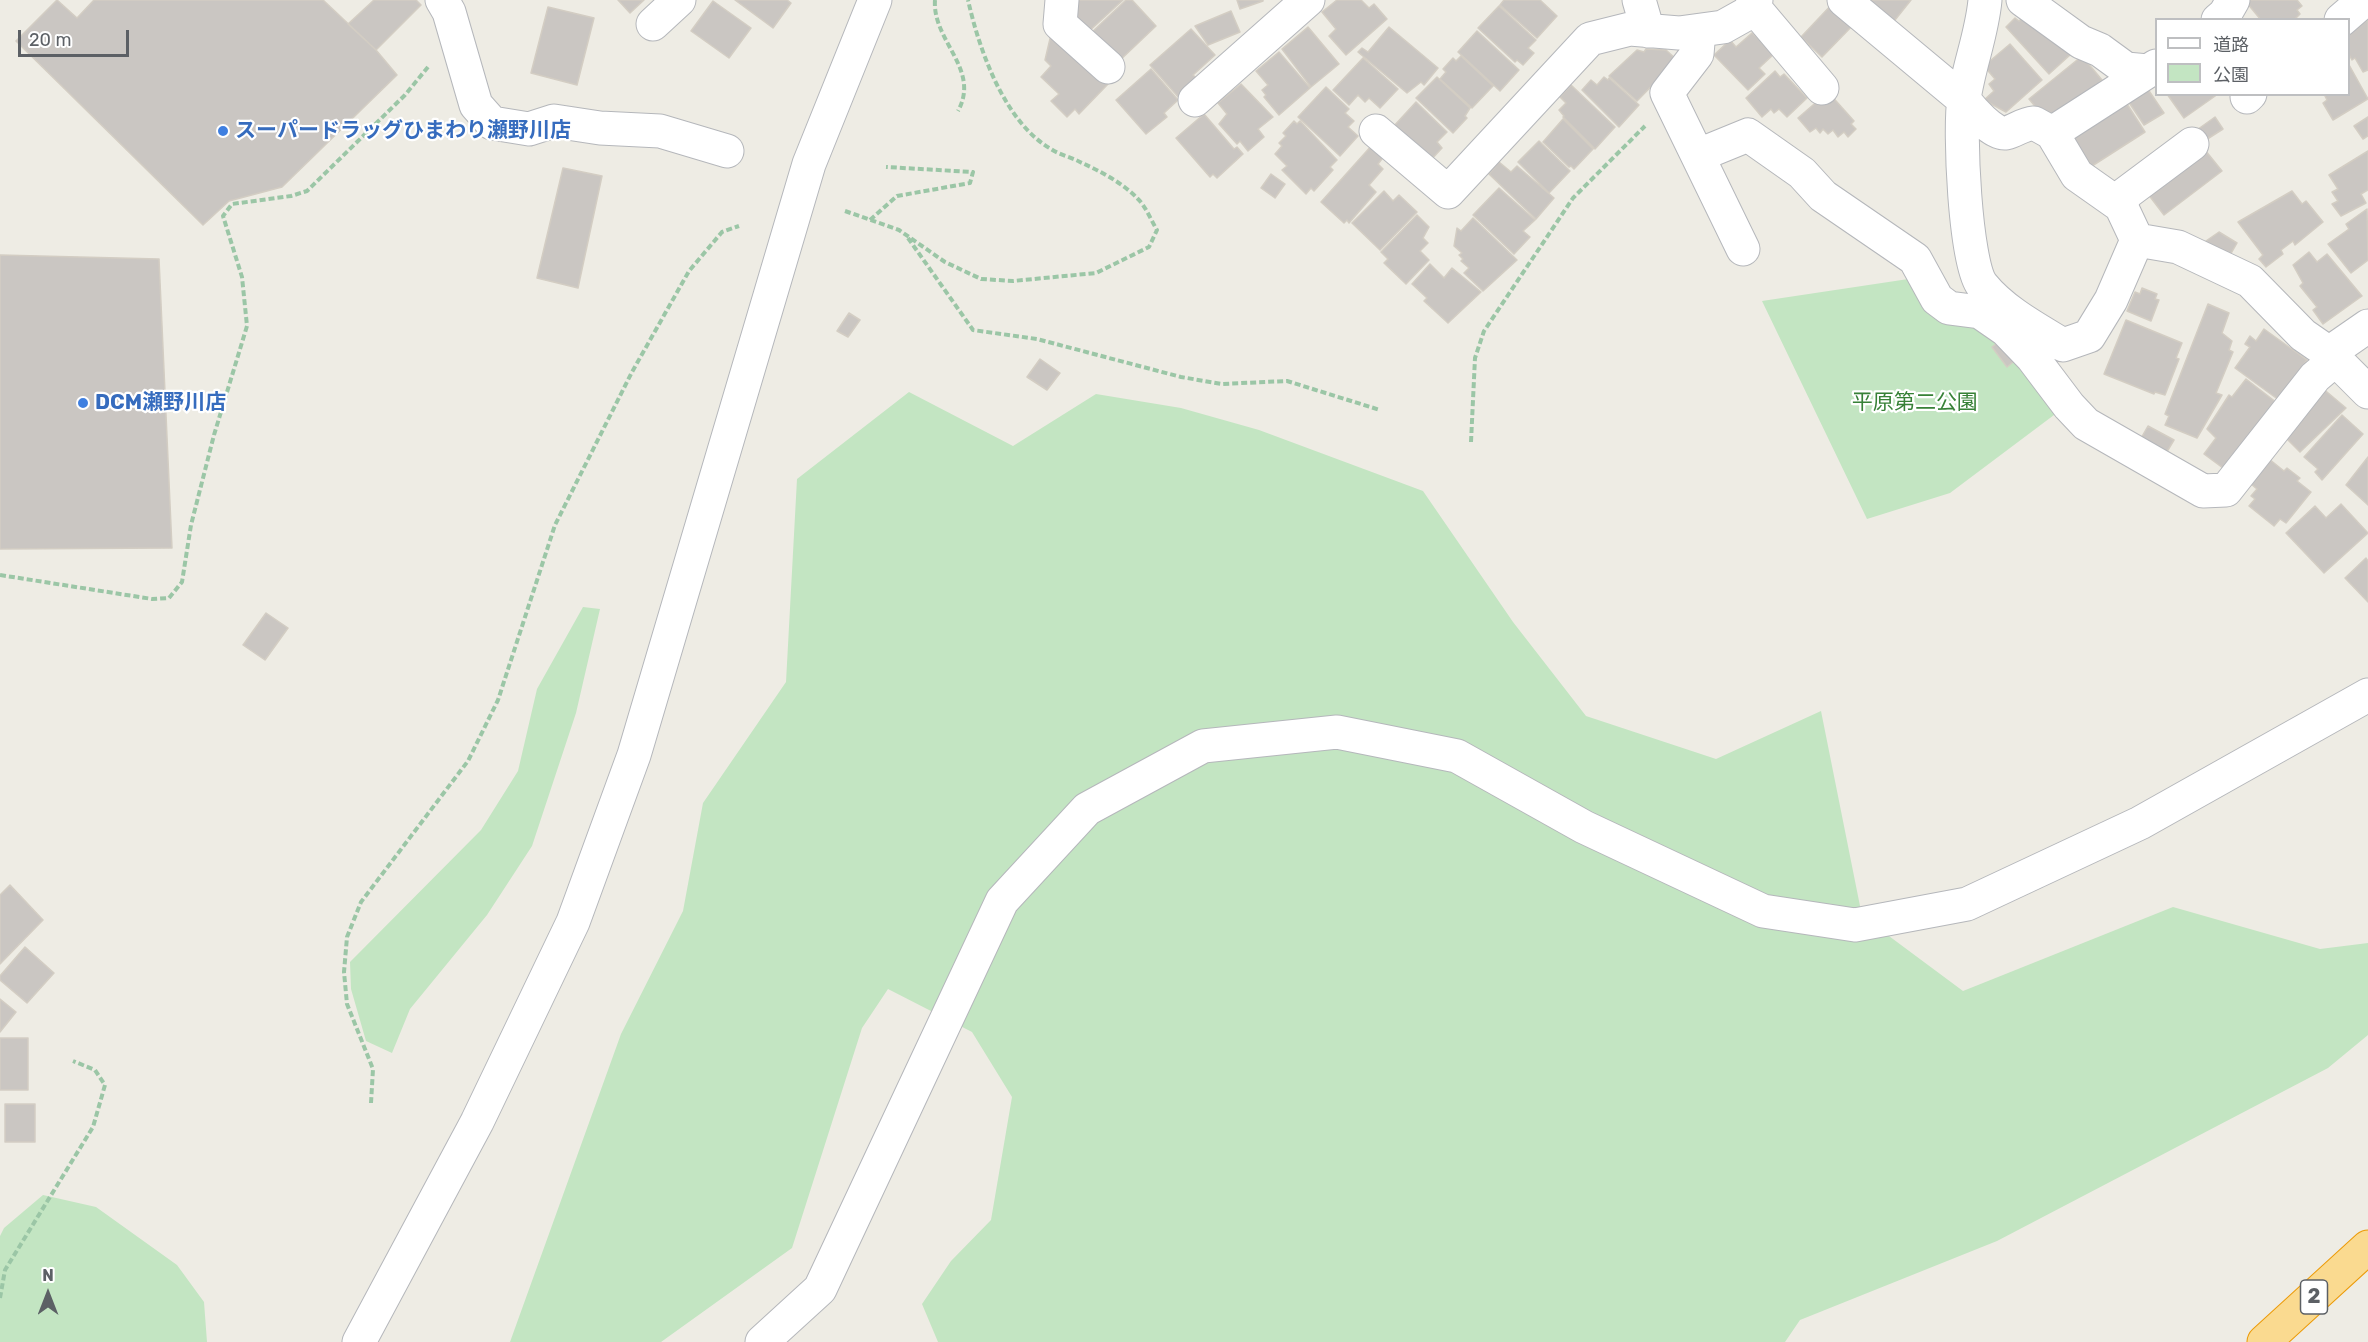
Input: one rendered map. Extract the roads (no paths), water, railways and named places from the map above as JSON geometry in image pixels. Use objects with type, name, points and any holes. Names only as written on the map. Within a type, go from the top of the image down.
[{"type":"highway","name":"2","points":[[2264,1342],[2366,1249]]},
{"type":"street","points":[[442,0],[449,12],[476,105],[492,123],[529,129],[554,121],[600,128],[660,131],[727,151]]},
{"type":"street","points":[[653,24],[679,0]]},
{"type":"street","points":[[359,1342],[477,1122],[573,922],[634,755],[809,164],[875,0]]},
{"type":"street","points":[[1062,0],[1060,24],[1108,67]]},
{"type":"street","points":[[1195,100],[1308,0]]},
{"type":"street","points":[[1844,0],[1964,100],[1976,116],[1998,132],[2006,133],[2034,123],[2052,133],[2077,175],[2121,206],[2137,240],[2111,300],[2089,336],[2063,345],[2021,320],[1981,284],[1971,250],[1965,212],[1964,100],[1982,29],[1985,0]]},
{"type":"street","points":[[2023,0],[2081,42],[2088,55],[2142,74]]},
{"type":"street","points":[[2220,18],[2233,0]]},
{"type":"street","points":[[2343,18],[2364,0]]},
{"type":"street","points":[[1376,131],[1448,192],[1590,39],[1630,29],[1643,15],[1679,33],[1723,27],[1748,13],[1754,3],[1822,88]]},
{"type":"street","points":[[1699,31],[1696,54],[1667,93],[1743,249]]},
{"type":"street","points":[[2052,133],[2142,74]]},
{"type":"street","points":[[1699,155],[1748,135],[1802,173],[1823,196],[1915,259],[1937,299],[1949,309],[1980,312],[2006,330],[2032,357],[2069,406],[2086,424],[2203,492],[2226,490],[2332,357],[2368,326]]},
{"type":"street","points":[[2121,206],[2125,195],[2193,144]]},
{"type":"street","points":[[2137,240],[2178,248],[2250,281],[2303,335],[2332,357],[2368,392]]},
{"type":"street","points":[[762,1342],[820,1289],[1002,901],[1087,809],[1203,746],[1337,732],[1457,756],[1584,827],[1763,911],[1855,925],[1967,904],[2140,823],[2368,695]]},
{"type":"place","name":"スーパードラッグひまわり瀬野川店","points":[[223,131]]},
{"type":"place","name":"DCM瀬野川店","points":[[83,403]]},
{"type":"park label","name":"平原第二公園","points":[[1915,403]]}]
